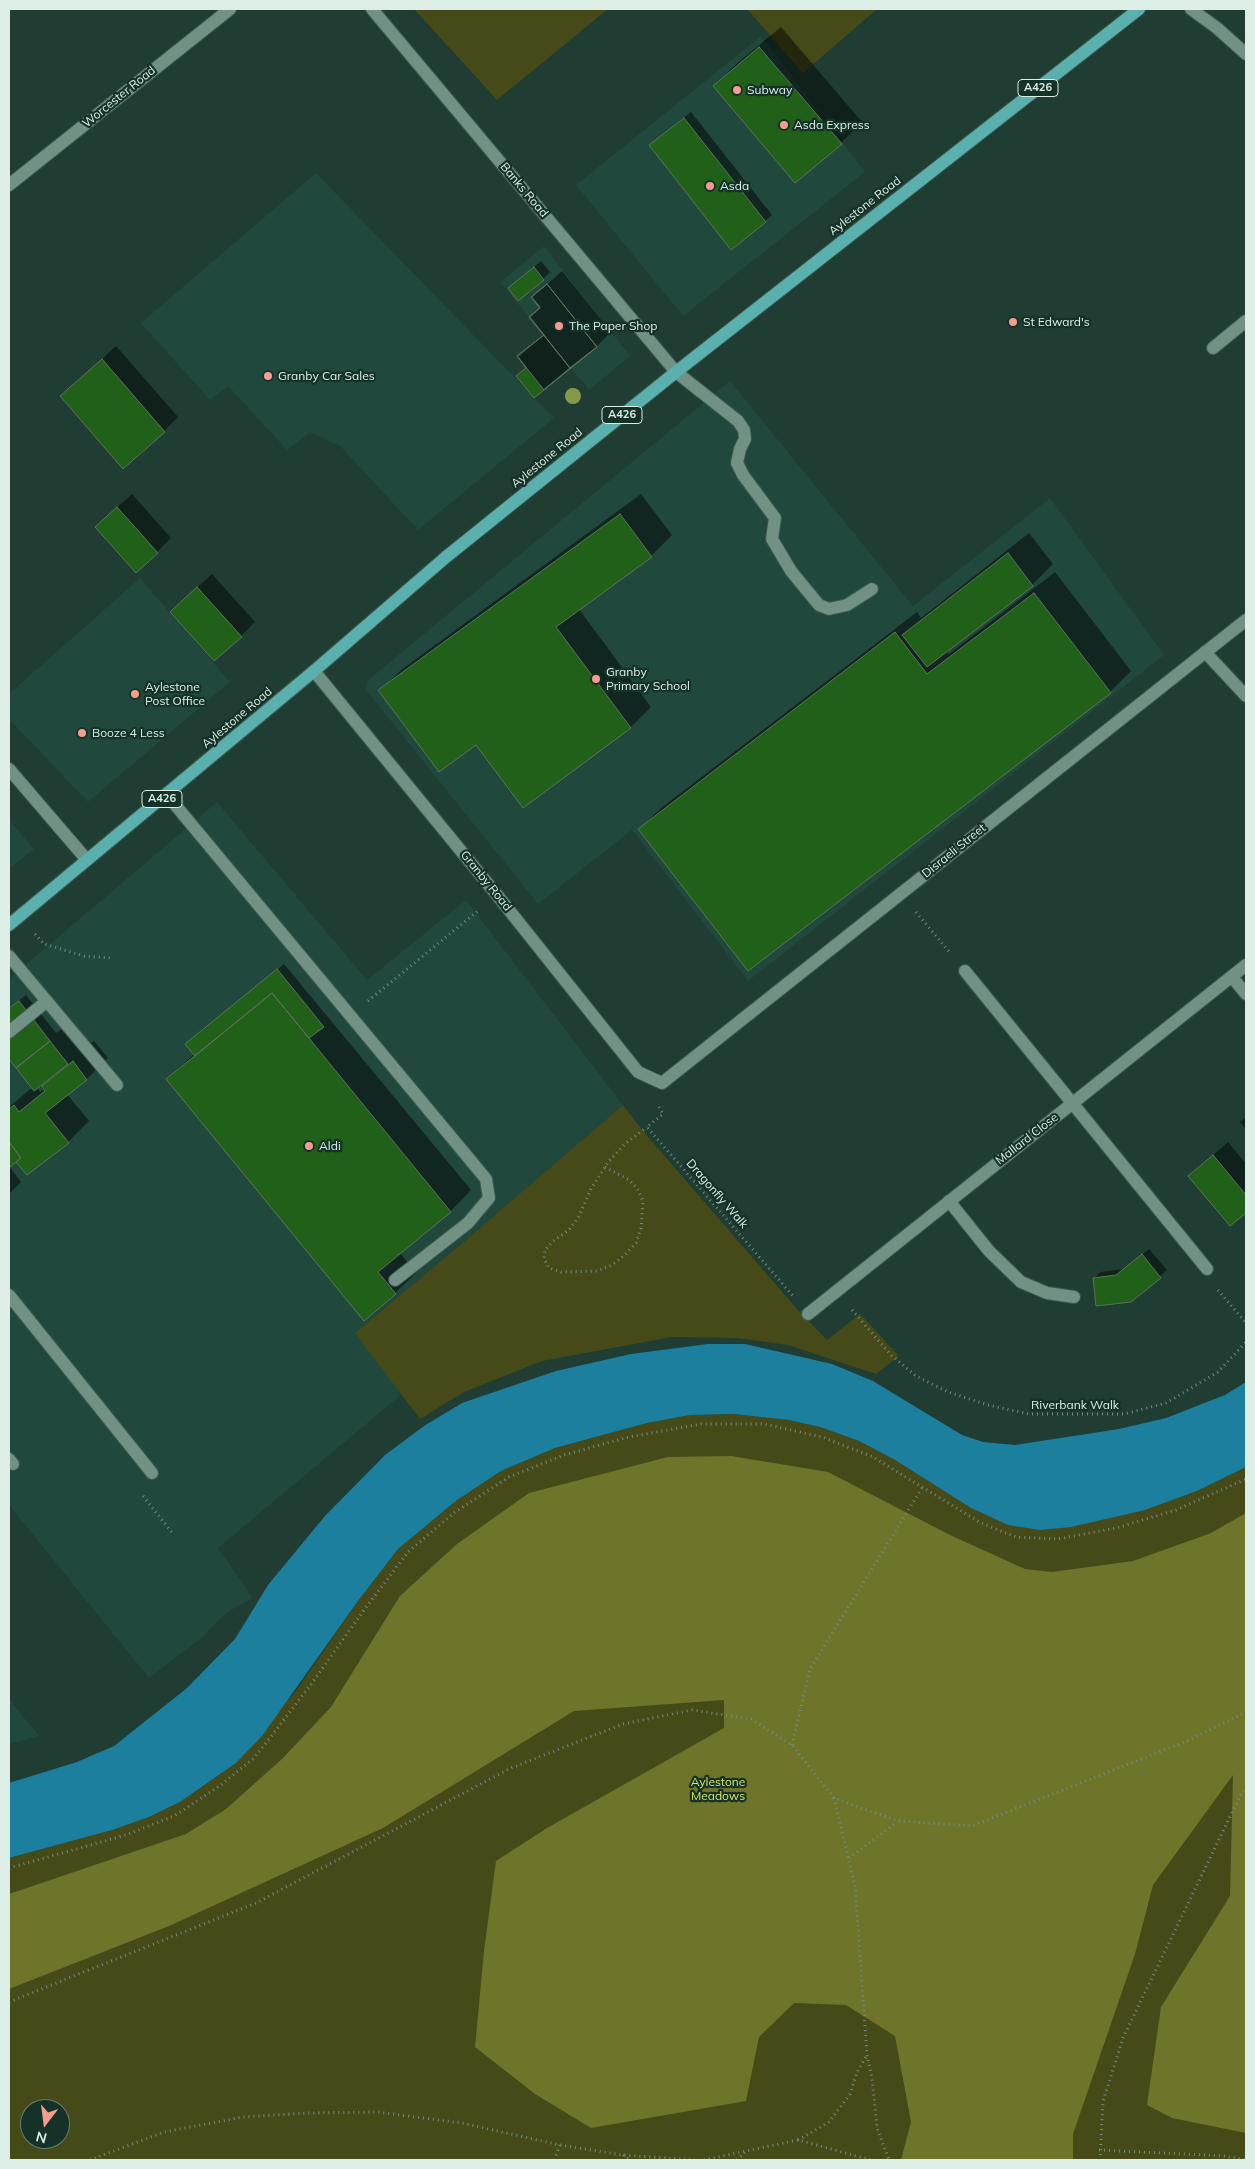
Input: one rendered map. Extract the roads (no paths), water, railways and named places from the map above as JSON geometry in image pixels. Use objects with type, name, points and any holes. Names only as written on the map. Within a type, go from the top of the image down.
[{"type":"main road","name":"Aylestone Road","points":[[9,925],[314,671],[446,556],[676,372],[1139,9]]},
{"type":"street","name":"Worcester Road","points":[[9,185],[230,9]]},
{"type":"street","name":"Banks Road","points":[[372,9],[676,372],[738,421],[744,430],[745,439],[740,449],[737,463],[743,475],[775,518],[772,539],[791,571],[819,605],[829,609],[847,605],[872,589]]},
{"type":"street","points":[[1191,9],[1218,28],[1246,54]]},
{"type":"street","points":[[1213,348],[1246,321]]},
{"type":"street","name":"Disraeli Street","points":[[662,1083],[1246,620]]},
{"type":"street","points":[[1205,652],[1246,696]]},
{"type":"street","name":"Granby Road","points":[[314,671],[497,895],[638,1072],[662,1083]]},
{"type":"street","points":[[9,769],[87,860]]},
{"type":"street","points":[[166,795],[486,1179],[489,1198],[468,1223],[395,1280]]},
{"type":"street","points":[[9,956],[117,1085]]},
{"type":"street","name":"Mallard Close","points":[[808,1314],[1246,965]]},
{"type":"street","points":[[965,972],[1208,1269]]},
{"type":"street","points":[[1232,977],[1246,994]]},
{"type":"street","points":[[9,1032],[47,1001]]},
{"type":"street","points":[[948,1201],[989,1251],[1021,1282],[1047,1293],[1074,1297]]},
{"type":"street","points":[[9,1295],[152,1473]]},
{"type":"water","points":[[708,1344],[745,1344],[832,1364],[873,1381],[962,1435],[983,1442],[1015,1445],[1119,1429],[1166,1418],[1225,1395],[1246,1382],[1246,1467],[1197,1491],[1145,1510],[1071,1527],[1040,1530],[1008,1525],[971,1508],[895,1460],[859,1441],[820,1427],[789,1420],[734,1414],[690,1415],[647,1423],[555,1448],[501,1471],[457,1500],[398,1549],[358,1601],[262,1736],[236,1763],[180,1802],[149,1817],[112,1830],[9,1858],[9,1783],[77,1762],[114,1746],[187,1688],[235,1639],[268,1585],[325,1516],[385,1455],[424,1426],[462,1403],[556,1371],[631,1354]]},
{"type":"place","name":"Subway","points":[[737,90]]},
{"type":"place","name":"Asda Express","points":[[784,125]]},
{"type":"place","name":"Asda","points":[[710,186]]},
{"type":"place","name":"St Edward's","points":[[1013,322]]},
{"type":"place","name":"The Paper Shop","points":[[559,326]]},
{"type":"place","name":"Granby Car Sales","points":[[268,376]]},
{"type":"place","name":"Granby Primary School","points":[[596,679]]},
{"type":"place","name":"Aylestone Post Office","points":[[135,694]]},
{"type":"place","name":"Booze 4 Less","points":[[82,733]]},
{"type":"place","name":"Aldi","points":[[309,1146]]},
{"type":"park label","name":"Aylestone Meadows","points":[[718,1789]]}]
